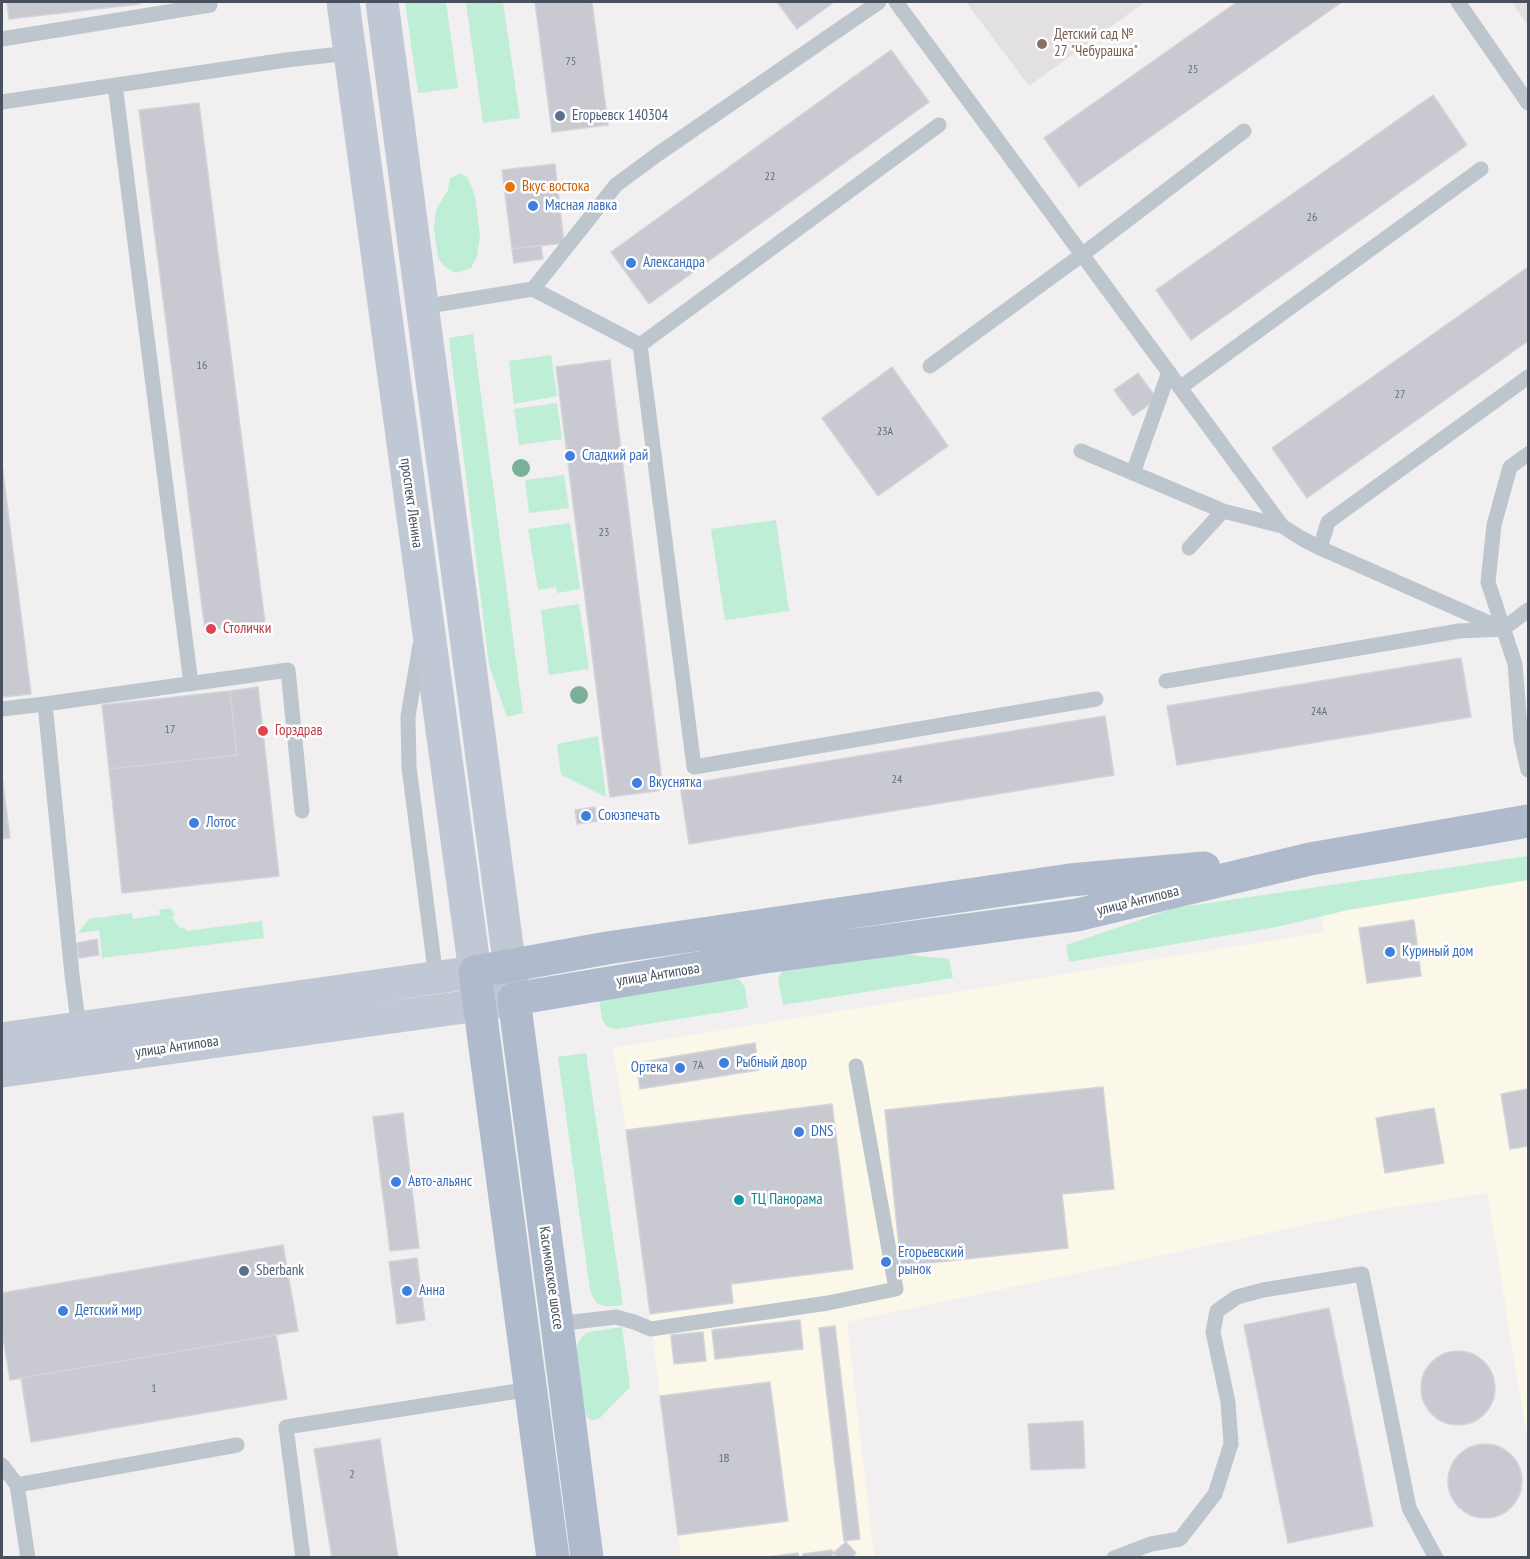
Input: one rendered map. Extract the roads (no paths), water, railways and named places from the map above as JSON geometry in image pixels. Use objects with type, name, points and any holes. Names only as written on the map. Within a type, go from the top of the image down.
[{"type":"main road","name":"проспект Ленина","points":[[343,2],[479,1005]]},
{"type":"main road","points":[[382,2],[514,999]]},
{"type":"main road","name":"улица Антипова","points":[[2,1071],[479,1005],[758,958],[1077,915],[1310,860],[1528,821]]},
{"type":"main road","name":"улица Антипова","points":[[2,1039],[436,978],[618,947],[1070,880],[1310,860]]},
{"type":"main road","name":"Касимовское шоссе","points":[[514,999],[587,1557]]},
{"type":"main road","points":[[479,1005],[553,1557]]},
{"type":"lane","points":[[533,289],[616,185],[879,2]]},
{"type":"lane","points":[[896,2],[1282,526]]},
{"type":"lane","points":[[1458,2],[1528,104]]},
{"type":"lane","points":[[2,39],[210,5]]},
{"type":"lane","points":[[2,102],[286,60],[350,53]]},
{"type":"lane","points":[[115,85],[191,684]]},
{"type":"lane","points":[[640,345],[939,125]]},
{"type":"lane","points":[[930,366],[1083,254],[1244,131]]},
{"type":"lane","points":[[1180,387],[1481,169]]},
{"type":"lane","points":[[422,307],[533,289],[640,345]]},
{"type":"lane","points":[[640,345],[694,767],[1096,699]]},
{"type":"lane","points":[[1133,473],[1169,372]]},
{"type":"lane","points":[[1320,548],[1328,522],[1528,376]]},
{"type":"lane","points":[[1081,451],[1223,511],[1282,526],[1320,548],[1503,628]]},
{"type":"lane","points":[[1528,453],[1510,467],[1494,525],[1488,582],[1515,664],[1521,739],[1528,770]]},
{"type":"lane","points":[[1189,548],[1223,511]]},
{"type":"lane","points":[[1166,681],[1459,631],[1503,628],[1528,610]]},
{"type":"lane","points":[[425,612],[408,716],[409,767],[436,978]]},
{"type":"lane","points":[[2,709],[288,670],[302,811]]},
{"type":"lane","points":[[45,704],[79,1028]]},
{"type":"lane","points":[[557,1324],[616,1317],[651,1329],[828,1304],[896,1289],[856,1066]]},
{"type":"lane","points":[[1114,1557],[1151,1544],[1180,1539],[1215,1494],[1231,1444],[1228,1402],[1213,1332],[1217,1311],[1237,1297],[1263,1290],[1362,1274],[1409,1508],[1436,1557]]},
{"type":"lane","points":[[303,1557],[286,1427],[531,1389]]},
{"type":"lane","points":[[17,1485],[237,1445]]},
{"type":"lane","points":[[2,1465],[17,1485],[28,1557]]},
{"type":"place","name":"Детский сад № 27 \"Чебурашка\"","points":[[1042,44]]},
{"type":"place","name":"Егорьевск 140304","points":[[560,116]]},
{"type":"place","name":"Вкус востока","points":[[510,187]]},
{"type":"place","name":"Мясная лавка","points":[[533,206]]},
{"type":"place","name":"Александра","points":[[631,263]]},
{"type":"place","name":"Сладкий рай","points":[[570,456]]},
{"type":"place","name":"Столички","points":[[211,629]]},
{"type":"place","name":"Горздрав","points":[[263,731]]},
{"type":"place","name":"Вкуснятка","points":[[637,783]]},
{"type":"place","name":"Союзпечать","points":[[586,816]]},
{"type":"place","name":"Лотос","points":[[194,823]]},
{"type":"place","name":"Куриный дом","points":[[1390,952]]},
{"type":"place","name":"Рыбный двор","points":[[724,1063]]},
{"type":"place","name":"Ортека","points":[[680,1068]]},
{"type":"place","name":"DNS","points":[[799,1132]]},
{"type":"place","name":"Авто-альянс","points":[[396,1182]]},
{"type":"place","name":"ТЦ Панорама","points":[[739,1200]]},
{"type":"place","name":"Егорьевский рынок","points":[[886,1262]]},
{"type":"place","name":"Sberbank","points":[[244,1271]]},
{"type":"place","name":"Анна","points":[[407,1291]]},
{"type":"place","name":"Детский мир","points":[[63,1311]]}]
